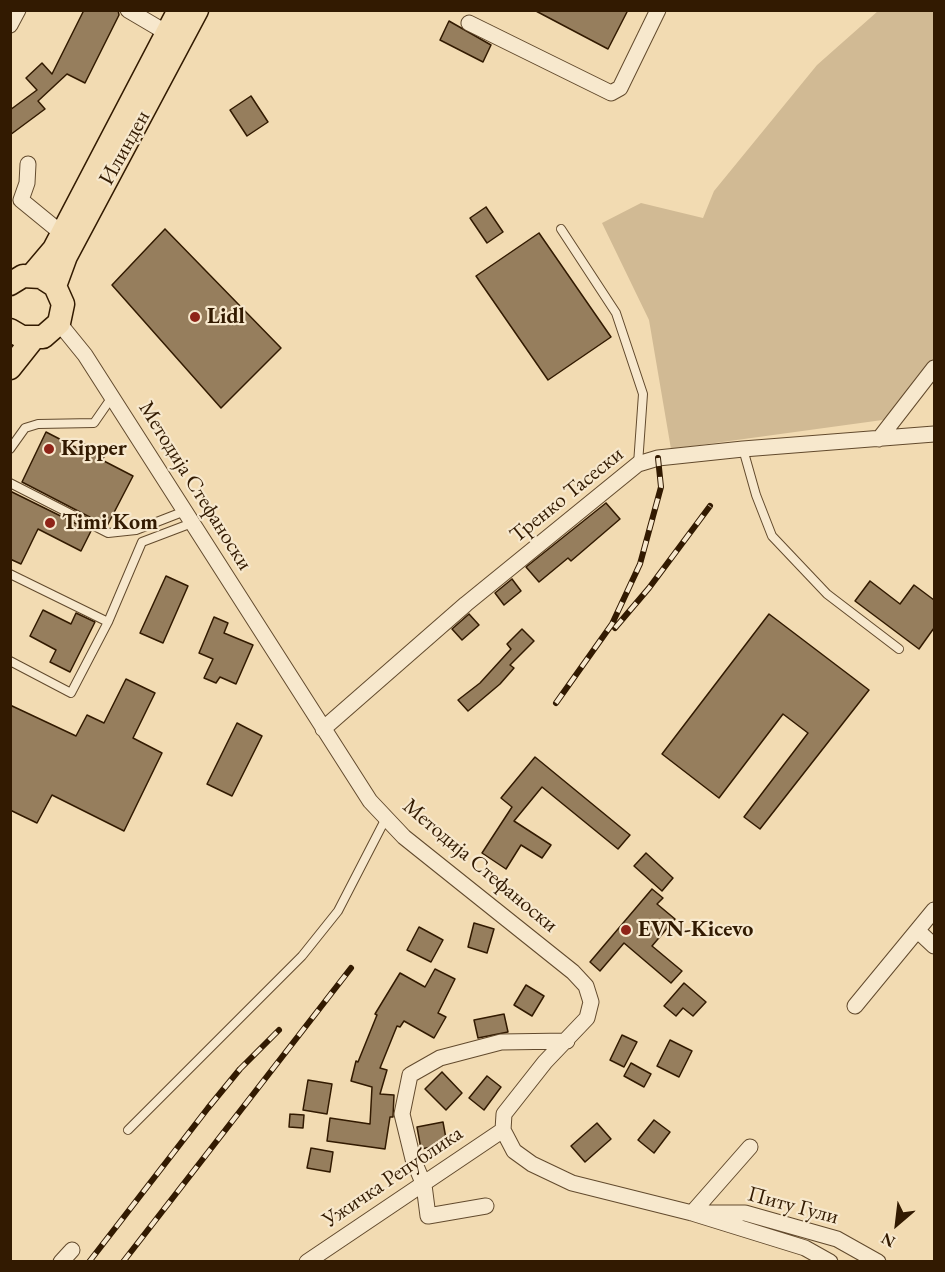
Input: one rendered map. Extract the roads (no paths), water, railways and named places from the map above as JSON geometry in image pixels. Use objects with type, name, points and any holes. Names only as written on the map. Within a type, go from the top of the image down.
[{"type":"main road","name":"Илинден","points":[[17,280],[54,249],[179,10]]},
{"type":"main road","name":"Илинден","points":[[56,286],[66,256],[197,10]]},
{"type":"main road","name":"Илинден","points":[[17,280],[41,277],[56,286],[63,304],[59,323]]},
{"type":"main road","points":[[10,330],[22,338],[33,339],[52,332],[59,323]]},
{"type":"main road","points":[[10,368],[33,339]]},
{"type":"street","points":[[10,25],[18,10]]},
{"type":"street","points":[[128,10],[167,33]]},
{"type":"street","points":[[469,23],[611,93],[620,88],[658,10]]},
{"type":"street","points":[[28,164],[27,183],[16,199],[54,227]]},
{"type":"street","name":"Методија Стефаноски","points":[[59,323],[85,355],[370,801],[404,837],[573,972],[586,986],[591,1002],[587,1018],[518,1094],[504,1114],[503,1130]]},
{"type":"street","points":[[879,439],[934,368]]},
{"type":"street","name":"Тренко Тасески","points":[[323,729],[466,604],[638,464],[658,458],[743,449],[934,434]]},
{"type":"street","points":[[855,1006],[934,910]]},
{"type":"street","points":[[918,931],[934,946]]},
{"type":"street","points":[[486,1206],[428,1216],[424,1185],[413,1159],[402,1114],[410,1075],[440,1058],[501,1042],[567,1041]]},
{"type":"street","points":[[503,1130],[514,1151],[532,1164],[572,1183],[692,1213],[804,1248],[830,1262]]},
{"type":"street","name":"Ужичка Република","points":[[307,1262],[503,1130]]},
{"type":"street","points":[[692,1213],[750,1147]]},
{"type":"street","name":"Питу Гули","points":[[692,1213],[745,1213],[837,1239],[878,1262]]},
{"type":"lane","points":[[561,229],[616,313],[643,394],[638,464]]},
{"type":"lane","points":[[10,449],[25,429],[38,424],[94,423],[112,397]]},
{"type":"lane","points":[[743,449],[756,495],[772,536],[827,594],[899,649]]},
{"type":"lane","points":[[10,483],[108,533],[136,530],[189,517]]},
{"type":"lane","points":[[10,661],[71,693],[108,622],[142,542],[189,517]]},
{"type":"lane","points":[[136,530],[142,542]]},
{"type":"lane","points":[[10,574],[108,622]]},
{"type":"lane","points":[[128,1130],[302,957],[338,911],[386,818]]},
{"type":"railway","points":[[556,703],[612,624],[640,564],[661,487],[658,458]]},
{"type":"railway","points":[[615,628],[649,588],[710,506]]},
{"type":"railway","points":[[123,1262],[351,968]]},
{"type":"railway","points":[[89,1262],[208,1108],[240,1069],[279,1030]]},
{"type":"place","name":"Lidl","points":[[195,317]]},
{"type":"place","name":"Kipper","points":[[49,449]]},
{"type":"place","name":"Timi Kom","points":[[50,523]]},
{"type":"place","name":"EVN-Kicevo","points":[[626,930]]}]
